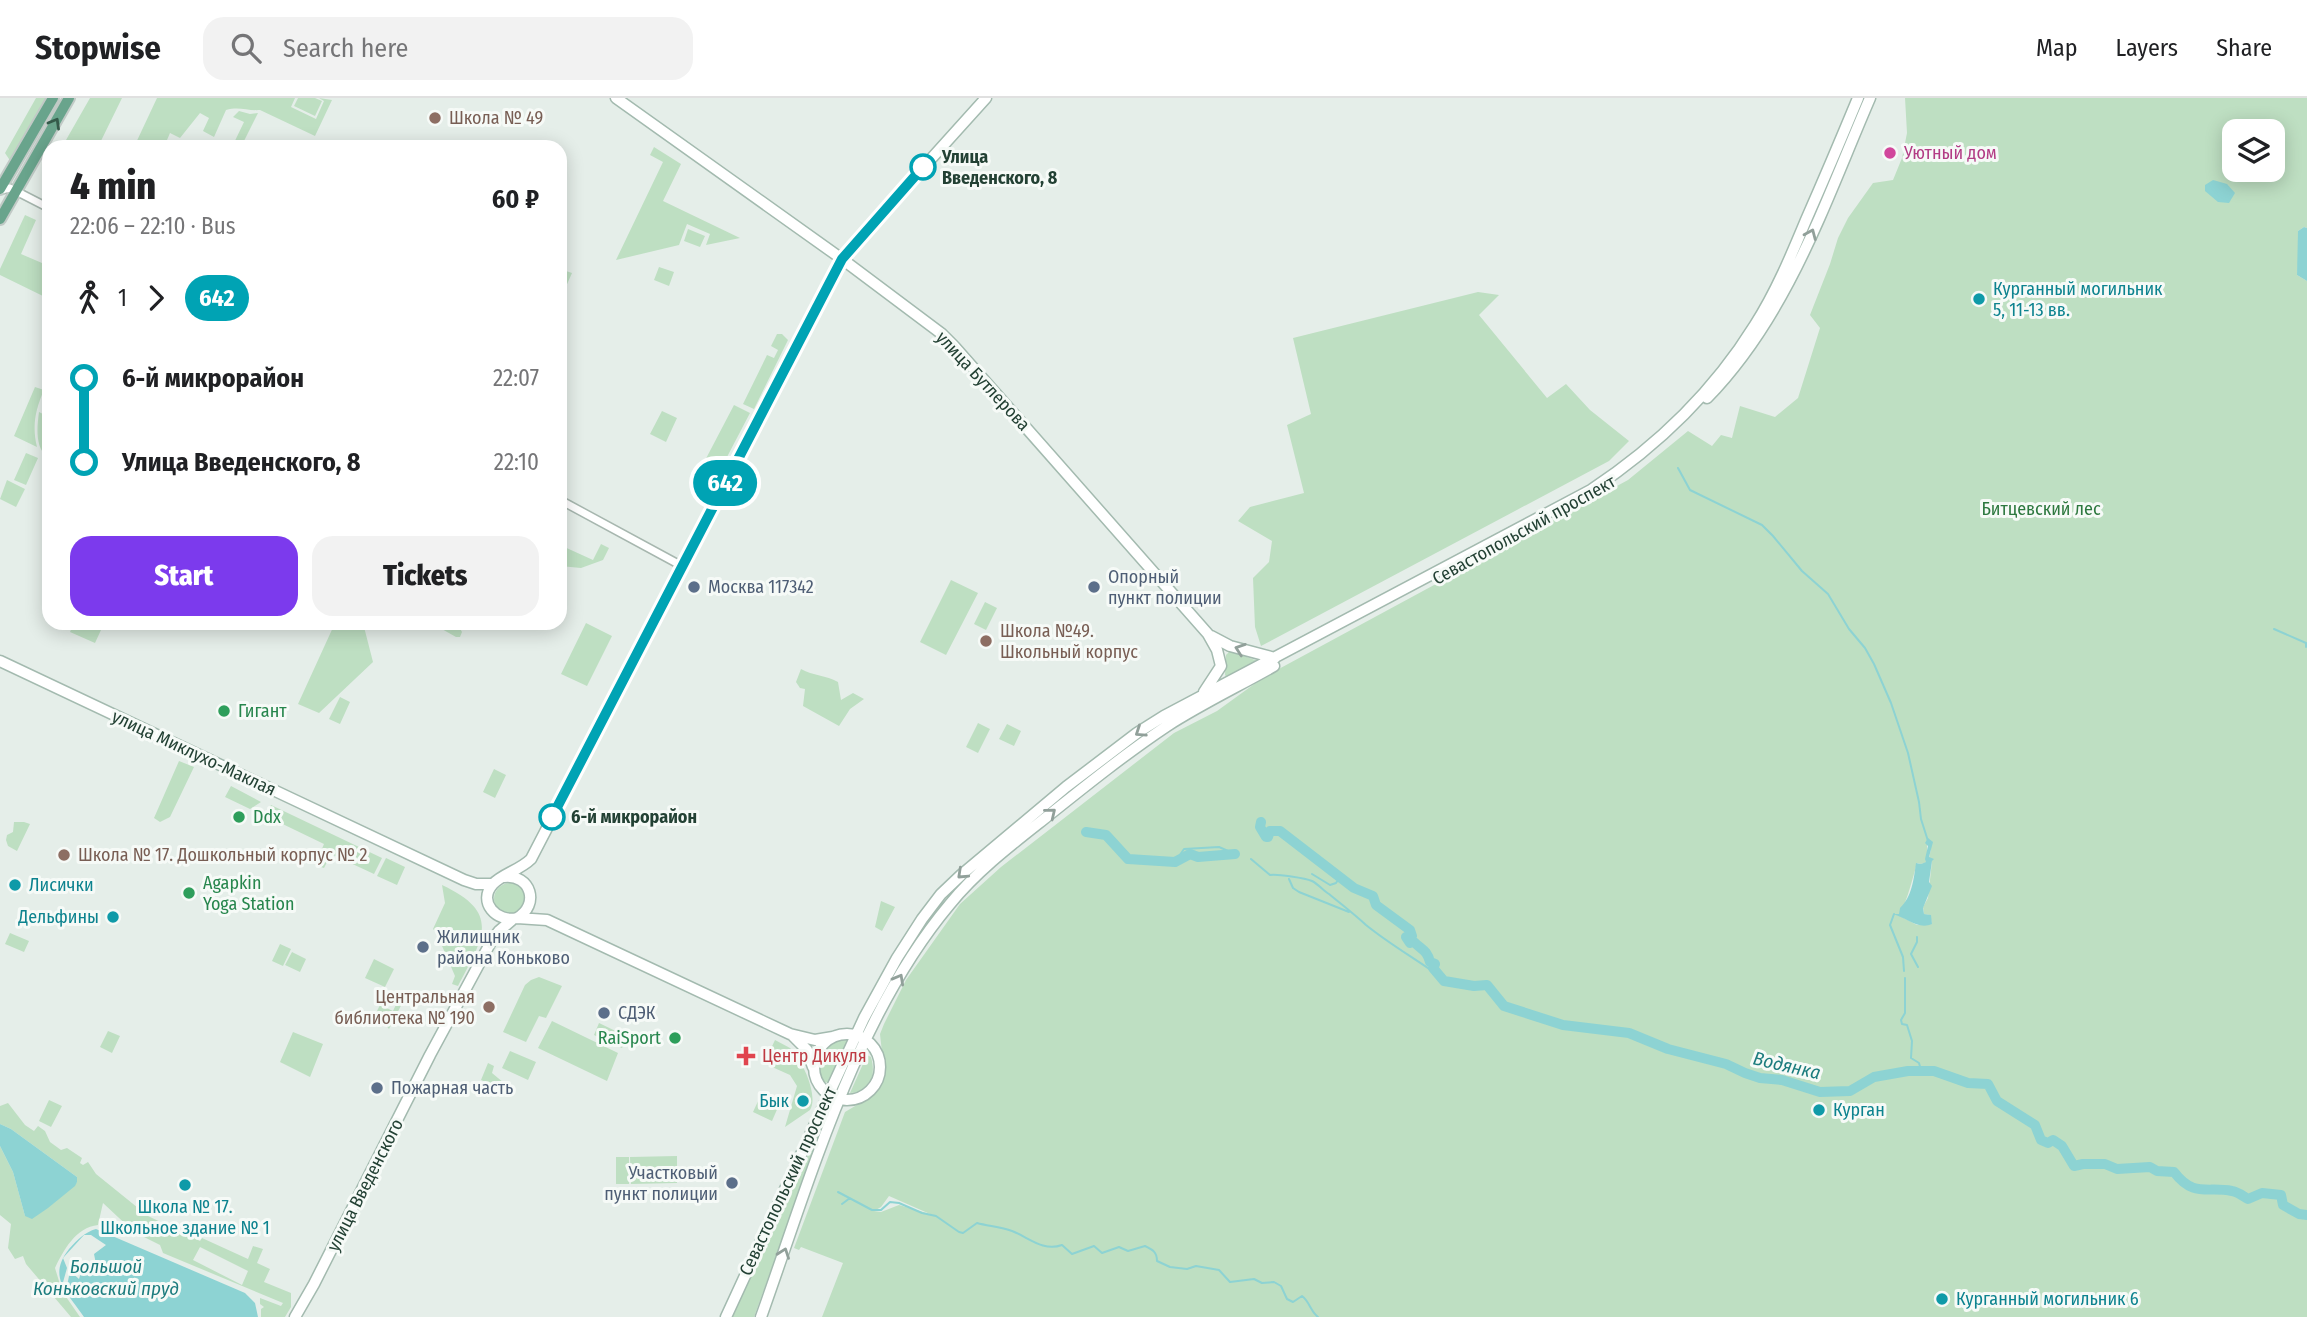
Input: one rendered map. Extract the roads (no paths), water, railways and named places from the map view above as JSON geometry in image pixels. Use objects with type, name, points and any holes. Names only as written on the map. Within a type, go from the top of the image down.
[{"type":"main road","points":[[0,190],[52,98]]},
{"type":"main road","points":[[45,140],[69,98]]},
{"type":"main road","name":"улица Бутлерова","points":[[616,98],[842,259],[942,334],[954,346],[1208,634],[1217,650],[1220,666],[1199,697]]},
{"type":"main road","points":[[492,940],[488,894],[493,884],[531,859],[842,259],[986,98]]},
{"type":"main road","name":"Севастопольский проспект","points":[[761,1317],[839,1099],[908,962],[950,903],[998,855],[1137,733],[1199,697],[1591,490],[1618,472],[1665,433],[1709,387],[1755,326],[1794,250],[1858,98]]},
{"type":"main road","name":"Севастопольский проспект","points":[[726,1317],[856,1034],[897,957],[941,894],[987,851],[1099,769],[1198,708],[1595,493],[1621,476],[1669,437],[1728,377],[1759,335],[1803,253],[1870,98]]},
{"type":"main road","points":[[0,219],[42,145]]},
{"type":"main road","name":"улица Бутлерова","points":[[1208,634],[1230,646],[1276,658]]},
{"type":"main road","name":"улица Миклухо-Маклая","points":[[0,661],[464,880],[476,884],[493,884]]},
{"type":"main road","points":[[515,919],[528,909],[531,859]]},
{"type":"main road","points":[[504,877],[522,880],[537,908],[547,920]]},
{"type":"main road","name":"улица Миклухо-Маклая","points":[[464,880],[490,908]]},
{"type":"main road","points":[[490,908],[500,918],[547,920],[790,1034],[815,1040],[848,1033],[856,1034],[872,1045],[877,1059],[878,1072],[874,1086],[864,1096],[856,1099],[839,1099],[827,1094],[821,1088],[807,1050],[790,1034]]},
{"type":"main road","name":"улица Введенского","points":[[295,1317],[492,940],[499,930],[515,919]]},
{"type":"main road","points":[[815,1074],[818,1052],[821,1046],[833,1037]]},
{"type":"street","points":[[24,146],[24,153],[29,157],[37,154]]},
{"type":"street","points":[[0,190],[16,190],[42,204]]},
{"type":"street","points":[[567,504],[682,566]]},
{"type":"water","points":[[2213,180],[2227,184],[2235,193],[2229,203],[2218,202],[2205,191],[2205,185]]},
{"type":"water","points":[[2307,228],[2307,281],[2297,275],[2298,231]]},
{"type":"water","points":[[1928,838],[1933,842],[1929,857],[1934,859],[1929,882],[1932,886],[1923,908],[1924,914],[1931,915],[1932,924],[1922,926],[1893,914],[1899,914],[1910,893],[1916,863],[1926,862],[1928,846],[1925,843]]},
{"type":"water","points":[[0,1124],[11,1129],[77,1177],[75,1186],[32,1219],[25,1216],[13,1172],[0,1146]]},
{"type":"water","name":"Большой Коньковский пруд","points":[[96,1229],[245,1293],[255,1303],[258,1317],[84,1317],[62,1284],[60,1268],[69,1249],[85,1234]]},
{"type":"waterway","points":[[1678,468],[1690,490],[1762,525],[1802,571],[1828,594],[1849,629],[1865,648],[1891,703],[1908,753],[1928,841]]},
{"type":"waterway","points":[[2274,629],[2306,643],[2306,647]]},
{"type":"waterway","name":"Водянка","points":[[1261,822],[1260,827],[1266,837],[1270,831],[1280,831],[1354,888],[1373,896],[1376,905],[1410,930],[1412,936],[1406,937],[1410,943],[1414,942],[1426,953],[1430,962],[1435,964],[1433,968],[1444,981],[1474,986],[1487,985],[1504,1006],[1563,1025],[1629,1033],[1668,1049],[1726,1064],[1760,1078],[1782,1080],[1820,1092],[1850,1091],[1874,1077],[1908,1071],[1934,1071],[1968,1083],[1988,1084],[1997,1101],[2035,1125],[2041,1140],[2048,1143],[2053,1140],[2062,1146],[2074,1166],[2105,1164],[2117,1169],[2150,1167],[2157,1171],[2174,1172],[2181,1180],[2195,1188],[2232,1191],[2248,1199],[2262,1193],[2281,1195],[2283,1205],[2299,1214],[2307,1215]]},
{"type":"waterway","name":"Водянка","points":[[1086,832],[1106,835],[1128,859],[1175,862],[1190,854],[1198,857],[1235,854]]},
{"type":"waterway","points":[[1175,862],[1184,849],[1219,847],[1235,854]]},
{"type":"waterway","name":"Водянка","points":[[1251,859],[1270,875],[1314,882],[1374,932],[1438,975]]},
{"type":"waterway","points":[[1312,874],[1330,885],[1336,883],[1340,877]]},
{"type":"waterway","points":[[1289,879],[1293,888],[1299,892],[1349,912]]},
{"type":"waterway","points":[[1894,914],[1890,925],[1903,957],[1904,971]]},
{"type":"waterway","points":[[1917,937],[1911,954],[1918,967]]},
{"type":"waterway","points":[[1905,978],[1905,1013],[1901,1020],[1902,1024],[1907,1025],[1912,1041],[1911,1058],[1919,1063],[1921,1070]]},
{"type":"waterway","points":[[838,1192],[872,1210],[881,1210],[890,1202],[899,1203],[936,1216],[959,1232],[963,1233],[977,1223],[1003,1228],[1048,1247],[1062,1245],[1072,1254],[1094,1246],[1102,1253],[1119,1247],[1128,1251],[1145,1246],[1154,1252],[1157,1261],[1170,1267],[1187,1269],[1196,1266],[1219,1270],[1230,1282],[1254,1279],[1262,1283],[1274,1282],[1281,1286],[1287,1299],[1293,1302],[1302,1296],[1318,1317]]},
{"type":"waterway","points":[[842,1204],[850,1198]]},
{"type":"place","name":"Школа № 49","points":[[435,118]]},
{"type":"place","name":"Уютный дом","points":[[1890,153]]},
{"type":"place","name":"Улица Введенского, 8","points":[[923,167]]},
{"type":"place","name":"Курганный могильник 5, 11-13 вв.","points":[[1979,299]]},
{"type":"place","name":"Москва 117342","points":[[694,587]]},
{"type":"place","name":"Опорный пункт полиции","points":[[1094,587]]},
{"type":"place","name":"Школа №49. Школьный корпус","points":[[986,641]]},
{"type":"place","name":"Гигант","points":[[224,711]]},
{"type":"place","name":"Ddx","points":[[239,817]]},
{"type":"place","name":"6-й микрорайон","points":[[552,817]]},
{"type":"place","name":"Школа № 17. Дошкольный корпус № 2","points":[[64,855]]},
{"type":"place","name":"Лисички","points":[[15,885]]},
{"type":"place","name":"Agapkin Yoga Station","points":[[189,893]]},
{"type":"place","name":"Дельфины","points":[[113,917]]},
{"type":"place","name":"Жилищник района Коньково","points":[[423,947]]},
{"type":"place","name":"Центральная библиотека № 190","points":[[489,1007]]},
{"type":"place","name":"СДЭК","points":[[604,1013]]},
{"type":"place","name":"RaiSport","points":[[675,1038]]},
{"type":"place","name":"Центр Дикуля","points":[[746,1056]]},
{"type":"place","name":"Пожарная часть","points":[[377,1088]]},
{"type":"place","name":"Бык","points":[[803,1101]]},
{"type":"place","name":"Курган","points":[[1819,1110]]},
{"type":"place","name":"Участковый пункт полиции","points":[[732,1183]]},
{"type":"place","name":"Школа № 17. Школьное здание № 1","points":[[185,1185]]},
{"type":"place","name":"Курганный могильник 6","points":[[1942,1299]]},
{"type":"park label","name":"Битцевский лес","points":[[2041,509]]}]
